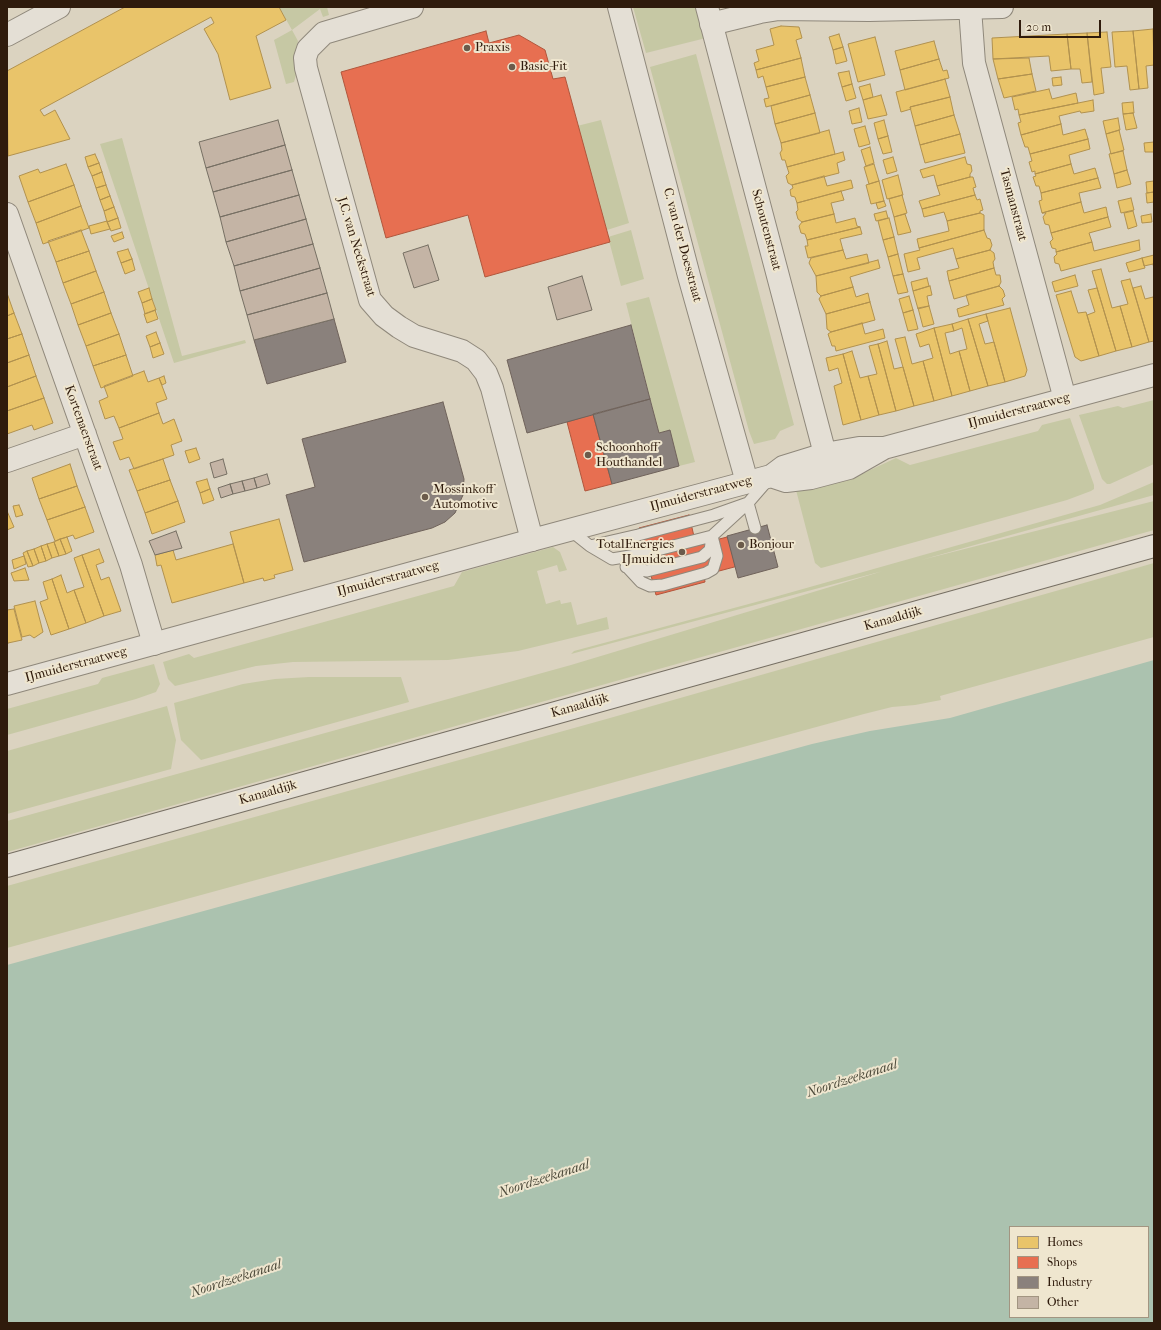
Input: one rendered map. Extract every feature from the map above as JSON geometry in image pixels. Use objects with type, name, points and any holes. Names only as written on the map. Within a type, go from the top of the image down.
[{"type":"street","points":[[7,36],[59,7]]},
{"type":"street","name":"J.C. van Neckstraat","points":[[412,7],[324,33],[308,49],[305,58],[306,68],[370,300],[384,316],[399,327],[414,336],[462,351],[476,360],[486,373],[492,388],[532,540]]},
{"type":"street","name":"C. van der Doesstraat","points":[[619,7],[747,492]]},
{"type":"street","points":[[709,16],[779,9],[1002,7]]},
{"type":"street","name":"Tasmanstraat","points":[[970,8],[974,63],[1065,399]]},
{"type":"street","name":"Schoutenstraat","points":[[709,16],[825,454]]},
{"type":"street","name":"Kortenaerstraat","points":[[7,214],[131,564],[154,644]]},
{"type":"street","name":"IJmuiderstraatweg","points":[[771,476],[786,481],[811,478],[849,468],[884,448],[1154,375]]},
{"type":"street","points":[[7,461],[85,434]]},
{"type":"street","name":"IJmuiderstraatweg","points":[[7,684],[569,529],[747,492],[783,467],[825,454],[859,448],[884,448]]},
{"type":"street","name":"Kanaaldijk","points":[[7,866],[1154,546]]},
{"type":"lane","points":[[747,492],[755,528]]},
{"type":"lane","points":[[628,568],[647,571],[702,557],[710,550],[712,536],[747,492]]},
{"type":"lane","points":[[590,546],[696,520],[747,492]]},
{"type":"lane","points":[[569,529],[590,546],[628,568],[641,582],[650,586],[663,586],[706,573],[713,569],[717,556],[712,536]]},
{"type":"lane","points":[[612,559],[642,554],[712,536]]},
{"type":"shaded area","points":[[279,7],[327,7],[329,15],[323,17],[320,9],[292,30]]},
{"type":"shaded area","points":[[633,7],[697,7],[706,38],[646,53]]},
{"type":"shaded area","points":[[292,30],[298,41],[294,59],[296,75],[294,82],[286,84],[274,40]]},
{"type":"shaded area","points":[[696,54],[794,425],[780,431],[775,439],[754,444],[749,431],[650,67]]},
{"type":"shaded area","points":[[601,120],[629,223],[607,230],[573,127]]},
{"type":"shaded area","points":[[122,138],[182,356],[245,340],[246,343],[174,363],[100,144]]},
{"type":"shaded area","points":[[631,230],[644,279],[621,286],[608,237]]},
{"type":"shaded area","points":[[649,297],[695,462],[679,466],[670,430],[659,433],[626,303]]},
{"type":"shaded area","points":[[1154,400],[1154,464],[1107,484],[1102,479],[1079,415],[1118,406],[1123,408]]},
{"type":"shaded area","points":[[1070,418],[1094,485],[1094,489],[1091,491],[1067,500],[825,567],[821,568],[815,563],[796,490],[853,478],[896,458],[910,465],[1038,431],[1042,425]]},
{"type":"shaded area","points":[[1154,482],[1154,495],[921,560],[1154,501],[1154,530],[7,852],[7,821],[571,665],[883,571],[571,654],[574,651],[771,598],[1100,505]]},
{"type":"shaded area","points":[[553,547],[560,552],[567,570],[559,572],[557,565],[537,571],[546,604],[560,600],[561,604],[571,602],[577,625],[607,617],[609,629],[518,651],[448,660],[293,662],[256,666],[175,686],[168,679],[163,662],[189,654],[194,658],[454,586],[462,572]]},
{"type":"shaded area","points":[[1154,563],[1154,637],[940,696],[941,700],[915,705],[892,707],[864,714],[7,948],[7,886],[610,718]]},
{"type":"shaded area","points":[[154,664],[160,684],[156,692],[7,735],[7,709],[98,684],[102,678]]},
{"type":"shaded area","points":[[309,677],[401,677],[409,702],[201,760],[181,740],[174,703],[243,684],[275,679]]},
{"type":"shaded area","points":[[167,706],[176,740],[171,769],[7,814],[7,751]]},
{"type":"water","name":"Noordzeekanaal","points":[[1154,660],[1154,1323],[7,1323],[7,965],[812,744],[870,731],[950,718]]},
{"type":"building: Homes","points":[[125,7],[279,7],[286,20],[256,36],[271,88],[230,100],[218,54],[204,29],[214,23],[211,17],[40,110],[44,116],[55,110],[70,139],[8,156],[7,71]]},
{"type":"building: Homes","points":[[781,26],[799,27],[802,38],[796,40],[801,58],[756,70],[754,63],[759,61],[756,50],[774,45],[770,29]]},
{"type":"building: Homes","points":[[1153,29],[1154,65],[1146,66],[1148,88],[1139,89],[1133,31]]},
{"type":"building: Homes","points":[[1133,31],[1139,89],[1130,90],[1127,66],[1115,67],[1112,32]]},
{"type":"building: Homes","points":[[1107,32],[1111,67],[1101,68],[1104,93],[1094,95],[1087,33]]},
{"type":"building: Homes","points":[[1087,33],[1092,82],[1082,83],[1080,69],[1071,69],[1067,34]]},
{"type":"building: Homes","points":[[839,34],[843,47],[833,50],[829,37]]},
{"type":"building: Homes","points":[[1067,34],[1071,69],[1051,71],[1049,56],[993,59],[992,38]]},
{"type":"building: Homes","points":[[875,37],[885,75],[858,82],[848,44]]},
{"type":"building: Homes","points":[[934,41],[939,59],[900,70],[895,51]]},
{"type":"building: Homes","points":[[843,47],[847,61],[836,64],[833,50]]},
{"type":"building: Homes","points":[[801,58],[805,77],[766,87],[763,76],[758,78],[756,70]]},
{"type":"building: Homes","points":[[1029,58],[1032,74],[998,79],[993,59]]},
{"type":"building: Homes","points":[[939,59],[943,71],[947,70],[949,78],[905,90],[900,70]]},
{"type":"building: Homes","points":[[849,71],[852,84],[842,87],[838,73]]},
{"type":"building: Homes","points":[[1032,74],[1036,91],[1004,98],[998,79]]},
{"type":"building: Homes","points":[[805,77],[810,95],[766,107],[764,99],[769,98],[766,87]]},
{"type":"building: Homes","points":[[1061,77],[1062,85],[1053,86],[1052,78]]},
{"type":"building: Homes","points":[[945,79],[950,97],[910,107],[911,109],[901,112],[896,92]]},
{"type":"building: Homes","points":[[852,84],[856,98],[846,101],[842,87]]},
{"type":"building: Homes","points":[[870,84],[873,97],[863,100],[859,87]]},
{"type":"building: Homes","points":[[1049,89],[1052,99],[1076,93],[1078,103],[1019,115],[1018,109],[1015,110],[1012,97]]},
{"type":"building: Homes","points":[[810,95],[815,113],[775,124],[771,106]]},
{"type":"building: Homes","points":[[881,95],[887,115],[868,119],[863,100]]},
{"type":"building: Homes","points":[[950,97],[954,115],[915,126],[910,107]]},
{"type":"building: Homes","points":[[1093,100],[1094,111],[1081,113],[1080,111],[1059,116],[1061,124],[1021,135],[1018,123],[1021,122],[1019,115]]},
{"type":"building: Homes","points":[[1133,102],[1134,113],[1123,114],[1122,103]]},
{"type":"building: Homes","points":[[859,108],[862,122],[852,124],[849,111]]},
{"type":"building: Homes","points":[[815,113],[820,133],[781,143],[775,124]]},
{"type":"building: Homes","points":[[1133,113],[1137,128],[1126,130],[1123,114]]},
{"type":"building: Homes","points":[[954,115],[960,134],[920,145],[915,126]]},
{"type":"building: Homes","points":[[1118,118],[1120,130],[1106,134],[1103,121]]},
{"type":"building: Homes","points":[[884,120],[888,136],[878,139],[874,123]]},
{"type":"building: Homes","points":[[1061,124],[1063,135],[1085,129],[1088,139],[1030,154],[1028,147],[1025,147],[1021,135]]},
{"type":"building: Homes","points":[[865,126],[870,144],[859,147],[854,129]]},
{"type":"building: Homes","points":[[829,130],[835,154],[787,167],[785,160],[782,160],[780,153],[782,150],[781,143]]},
{"type":"building: Homes","points":[[1119,130],[1124,150],[1111,154],[1106,134]]},
{"type":"building: Homes","points":[[960,134],[965,153],[925,163],[920,145]]},
{"type":"building: Homes","points":[[888,136],[892,152],[883,154],[878,139]]},
{"type":"building: Homes","points":[[1088,139],[1090,149],[1069,155],[1071,164],[1035,174],[1035,171],[1032,172],[1029,162],[1032,161],[1030,154]]},
{"type":"building: Homes","points":[[1154,142],[1154,152],[1145,152],[1144,143]]},
{"type":"building: Homes","points":[[870,147],[874,163],[866,166],[861,150]]},
{"type":"building: Homes","points":[[1123,151],[1127,170],[1114,174],[1109,154]]},
{"type":"building: Homes","points":[[843,152],[845,160],[837,163],[839,173],[792,185],[788,183],[786,176],[789,173],[787,167]]},
{"type":"building: Homes","points":[[95,154],[99,163],[88,167],[85,157]]},
{"type":"building: Homes","points":[[893,157],[897,171],[887,174],[883,160]]},
{"type":"building: Homes","points":[[965,157],[967,164],[971,165],[972,171],[970,177],[937,186],[934,175],[923,178],[920,170]]},
{"type":"building: Homes","points":[[99,163],[102,172],[92,176],[88,167]]},
{"type":"building: Homes","points":[[66,164],[74,185],[28,202],[19,176],[38,169],[40,173]]},
{"type":"building: Homes","points":[[874,164],[879,181],[869,184],[864,167]]},
{"type":"building: Homes","points":[[1071,164],[1074,174],[1095,168],[1098,178],[1041,193],[1039,186],[1036,186],[1033,177],[1036,176],[1035,174]]},
{"type":"building: Homes","points":[[1127,170],[1131,184],[1117,188],[1114,174]]},
{"type":"building: Homes","points":[[102,172],[106,185],[96,188],[92,176]]},
{"type":"building: Homes","points":[[898,175],[903,195],[887,199],[882,180]]},
{"type":"building: Homes","points":[[824,176],[827,186],[851,180],[853,188],[797,203],[795,197],[791,196],[790,190],[793,188],[792,185]]},
{"type":"building: Homes","points":[[973,177],[976,187],[973,188],[975,195],[922,209],[919,201],[940,195],[937,186]]},
{"type":"building: Homes","points":[[1098,178],[1101,188],[1079,193],[1081,202],[1042,213],[1039,201],[1042,200],[1041,193]]},
{"type":"building: Homes","points":[[879,181],[884,201],[871,204],[866,185]]},
{"type":"building: Homes","points":[[1154,181],[1154,192],[1147,193],[1146,182]]},
{"type":"building: Homes","points":[[74,185],[81,206],[36,223],[28,202]]},
{"type":"building: Homes","points":[[106,185],[110,196],[100,200],[96,188]]},
{"type":"building: Homes","points":[[841,191],[844,200],[831,203],[834,214],[802,222],[798,219],[796,212],[798,210],[797,203]]},
{"type":"building: Homes","points":[[1154,192],[1154,202],[1147,203],[1146,193]]},
{"type":"building: Homes","points":[[902,195],[907,213],[894,217],[889,199]]},
{"type":"building: Homes","points":[[975,195],[977,200],[980,199],[983,210],[980,211],[980,213],[947,221],[944,212],[924,217],[922,209]]},
{"type":"building: Homes","points":[[110,196],[114,207],[104,211],[100,200]]},
{"type":"building: Homes","points":[[1131,198],[1134,210],[1121,213],[1118,201]]},
{"type":"building: Homes","points":[[884,201],[886,206],[878,209],[876,203]]},
{"type":"building: Homes","points":[[1081,202],[1084,213],[1106,207],[1108,217],[1051,233],[1049,225],[1045,224],[1043,217],[1046,213],[1042,213]]},
{"type":"building: Homes","points":[[81,206],[89,228],[43,244],[36,223]]},
{"type":"building: Homes","points":[[114,207],[118,218],[107,222],[104,211]]},
{"type":"building: Homes","points":[[886,211],[888,218],[876,221],[874,214]]},
{"type":"building: Homes","points":[[1133,211],[1137,226],[1128,229],[1124,213]]},
{"type":"building: Homes","points":[[980,213],[984,215],[984,230],[919,248],[917,239],[949,231],[947,221]]},
{"type":"building: Homes","points":[[834,214],[836,223],[855,218],[857,226],[860,227],[807,240],[805,234],[801,233],[799,226],[802,222]]},
{"type":"building: Homes","points":[[905,214],[911,232],[898,235],[894,217]]},
{"type":"building: Homes","points":[[1151,214],[1152,222],[1142,223],[1141,216]]},
{"type":"building: Homes","points":[[1108,217],[1111,227],[1089,233],[1092,242],[1056,252],[1056,249],[1052,248],[1050,242],[1053,239],[1051,233]]},
{"type":"building: Homes","points":[[118,218],[121,228],[111,231],[107,222]]},
{"type":"building: Homes","points":[[889,218],[894,237],[883,240],[878,221]]},
{"type":"building: Homes","points":[[107,221],[110,229],[91,234],[89,226]]},
{"type":"building: Homes","points":[[860,227],[862,234],[840,239],[843,250],[808,258],[805,246],[808,246],[807,240]]},
{"type":"building: Homes","points":[[81,230],[89,251],[56,262],[48,241]]},
{"type":"building: Homes","points":[[984,230],[992,245],[990,250],[956,259],[953,248],[917,258],[920,269],[908,272],[904,254],[920,250],[919,248]]},
{"type":"building: Homes","points":[[122,232],[124,238],[114,242],[111,236]]},
{"type":"building: Homes","points":[[894,237],[898,254],[888,257],[883,240]]},
{"type":"building: Homes","points":[[1139,240],[1140,250],[1061,271],[1059,264],[1055,263],[1054,257],[1057,254],[1056,252],[1092,242],[1094,251]]},
{"type":"building: Homes","points":[[128,249],[132,259],[121,263],[117,252]]},
{"type":"building: Homes","points":[[843,250],[846,259],[867,254],[869,263],[816,276],[809,263],[811,258]]},
{"type":"building: Homes","points":[[990,250],[994,253],[994,268],[949,281],[947,271],[959,268],[956,259]]},
{"type":"building: Homes","points":[[89,251],[96,271],[63,283],[56,262]]},
{"type":"building: Homes","points":[[898,254],[903,274],[893,276],[888,257]]},
{"type":"building: Homes","points":[[1154,255],[1154,269],[1153,264],[1144,266],[1142,258]]},
{"type":"building: Homes","points":[[1142,258],[1145,268],[1129,272],[1126,263]]},
{"type":"building: Homes","points":[[132,259],[135,270],[125,274],[121,263]]},
{"type":"building: Homes","points":[[878,260],[880,268],[850,277],[853,287],[821,296],[817,292],[816,276]]},
{"type":"building: Homes","points":[[994,268],[996,275],[1000,275],[1001,282],[999,286],[954,299],[949,281]]},
{"type":"building: Homes","points":[[1101,269],[1112,308],[1120,306],[1132,347],[1116,351],[1092,271]]},
{"type":"building: Homes","points":[[96,271],[104,292],[71,304],[63,283]]},
{"type":"building: Homes","points":[[903,274],[908,292],[898,294],[893,276]]},
{"type":"building: Homes","points":[[1075,275],[1078,286],[1055,292],[1052,282]]},
{"type":"building: Homes","points":[[927,278],[929,286],[913,291],[911,282]]},
{"type":"building: Homes","points":[[1130,279],[1149,342],[1132,347],[1120,306],[1128,304],[1121,281]]},
{"type":"building: Homes","points":[[930,286],[932,295],[927,296],[929,306],[918,309],[913,291]]},
{"type":"building: Homes","points":[[999,286],[1003,290],[1005,296],[1002,299],[1004,305],[959,317],[957,309],[969,305],[966,295]]},
{"type":"building: Homes","points":[[1141,286],[1145,299],[1153,297],[1154,299],[1154,341],[1149,342],[1133,288]]},
{"type":"building: Homes","points":[[853,287],[856,297],[868,293],[870,302],[826,314],[819,299],[821,296]]},
{"type":"building: Homes","points":[[149,288],[152,299],[142,303],[138,292]]},
{"type":"building: Homes","points":[[1097,288],[1116,351],[1099,356],[1087,315],[1095,312],[1088,290]]},
{"type":"building: Homes","points":[[1071,291],[1078,313],[1086,312],[1099,356],[1081,361],[1075,357],[1056,295]]},
{"type":"building: Homes","points":[[104,292],[111,313],[78,325],[71,304]]},
{"type":"building: Homes","points":[[7,293],[14,313],[7,316]]},
{"type":"building: Homes","points":[[909,296],[913,310],[903,313],[899,299]]},
{"type":"building: Homes","points":[[152,299],[156,310],[145,314],[142,303]]},
{"type":"building: Homes","points":[[870,302],[875,320],[831,332],[827,329],[826,314]]},
{"type":"building: Homes","points":[[929,306],[934,324],[923,327],[918,308]]},
{"type":"building: Homes","points":[[1010,308],[1027,370],[1025,376],[1005,382],[986,314]]},
{"type":"building: Homes","points":[[155,310],[158,319],[147,323],[144,314]]},
{"type":"building: Homes","points":[[913,310],[918,329],[908,331],[903,313]]},
{"type":"building: Homes","points":[[14,313],[22,334],[7,339],[7,316]]},
{"type":"building: Homes","points":[[111,313],[119,334],[86,346],[78,325]]},
{"type":"building: Homes","points":[[986,314],[988,321],[979,324],[985,344],[994,342],[1005,382],[988,386],[968,319]]},
{"type":"building: Homes","points":[[968,319],[988,386],[970,391],[959,351],[967,349],[962,328],[954,331],[952,324]]},
{"type":"building: Homes","points":[[862,323],[865,334],[883,329],[885,338],[836,351],[835,346],[832,346],[828,334]]},
{"type":"building: Homes","points":[[952,324],[954,331],[945,333],[950,354],[959,351],[970,391],[952,396],[934,328]]},
{"type":"building: Homes","points":[[934,328],[952,396],[934,401],[923,361],[933,358],[929,344],[920,347],[916,334]]},
{"type":"building: Homes","points":[[156,332],[160,343],[150,347],[146,336]]},
{"type":"building: Homes","points":[[22,334],[29,355],[7,363],[7,339]]},
{"type":"building: Homes","points":[[119,334],[126,355],[93,366],[86,346]]},
{"type":"building: Homes","points":[[905,337],[912,364],[923,361],[934,401],[914,406],[895,339]]},
{"type":"building: Homes","points":[[887,341],[894,369],[903,367],[914,406],[896,411],[878,344]]},
{"type":"building: Homes","points":[[160,343],[164,354],[153,358],[150,347]]},
{"type":"building: Homes","points":[[878,344],[896,411],[879,415],[868,376],[877,374],[869,346]]},
{"type":"building: Homes","points":[[852,351],[860,378],[868,376],[879,415],[861,420],[843,354]]},
{"type":"building: Homes","points":[[843,354],[861,420],[843,425],[834,386],[842,383],[838,368],[829,371],[826,358]]},
{"type":"building: Homes","points":[[29,355],[36,376],[7,387],[7,363]]},
{"type":"building: Homes","points":[[126,355],[133,376],[101,388],[93,366]]},
{"type":"building: Homes","points":[[144,371],[148,382],[159,378],[167,399],[156,403],[159,413],[119,428],[114,416],[105,419],[99,401],[108,397],[104,386]]},
{"type":"building: Homes","points":[[36,376],[44,398],[7,411],[7,387]]},
{"type":"building: Homes","points":[[164,376],[166,383],[162,385],[159,378]]},
{"type":"building: Homes","points":[[44,398],[53,423],[34,430],[32,425],[7,434],[7,411]]},
{"type":"building: Homes","points":[[159,413],[163,424],[174,419],[182,441],[171,445],[174,455],[134,469],[129,457],[120,460],[113,442],[123,439],[119,428]]},
{"type":"building: Homes","points":[[196,448],[200,459],[189,463],[185,451]]},
{"type":"building: Homes","points":[[163,459],[170,480],[137,491],[129,470]]},
{"type":"building: Homes","points":[[70,464],[77,486],[39,499],[32,478]]},
{"type":"building: Homes","points":[[207,479],[210,489],[200,493],[196,482]]},
{"type":"building: Homes","points":[[170,480],[178,501],[145,513],[137,491]]},
{"type":"building: Homes","points":[[77,486],[85,507],[47,520],[39,499]]},
{"type":"building: Homes","points":[[210,489],[214,500],[203,504],[200,493]]},
{"type":"building: Homes","points":[[178,501],[185,522],[152,534],[145,513]]},
{"type":"building: Homes","points":[[19,505],[23,515],[16,517],[13,506]]},
{"type":"building: Homes","points":[[85,507],[94,532],[75,539],[73,535],[55,541],[47,520]]},
{"type":"building: Homes","points":[[7,511],[14,527],[7,530]]},
{"type":"building: Homes","points":[[279,519],[293,570],[274,575],[275,578],[264,581],[263,578],[244,583],[230,532]]},
{"type":"building: Homes","points":[[67,537],[72,551],[66,554],[60,539]]},
{"type":"building: Homes","points":[[60,539],[66,554],[59,556],[54,542]]},
{"type":"building: Homes","points":[[54,542],[59,556],[52,558],[47,544]]},
{"type":"building: Homes","points":[[47,544],[52,558],[46,561],[41,546]]},
{"type":"building: Homes","points":[[233,544],[244,583],[172,603],[161,565],[157,566],[155,555],[173,550],[176,560]]},
{"type":"building: Homes","points":[[41,546],[46,561],[39,563],[34,549]]},
{"type":"building: Homes","points":[[34,549],[39,563],[33,566],[27,551]]},
{"type":"building: Homes","points":[[99,549],[104,562],[96,565],[101,580],[109,577],[121,611],[104,616],[82,555]]},
{"type":"building: Homes","points":[[27,551],[33,566],[28,567],[23,553]]},
{"type":"building: Homes","points":[[82,555],[104,616],[86,623],[74,590],[84,587],[74,558]]},
{"type":"building: Homes","points":[[24,556],[26,564],[14,569],[12,560]]},
{"type":"building: Homes","points":[[25,568],[29,580],[14,581],[11,573]]},
{"type":"building: Homes","points":[[61,575],[67,593],[74,590],[86,623],[69,629],[52,579]]},
{"type":"building: Homes","points":[[52,579],[69,629],[51,635],[40,602],[48,599],[43,582]]},
{"type":"building: Homes","points":[[35,601],[43,632],[34,638],[30,635],[22,637],[14,606]]},
{"type":"building: Homes","points":[[14,609],[22,640],[8,643],[7,645],[7,610]]},
{"type":"building: Shops","points":[[486,31],[489,43],[519,35],[545,50],[553,79],[565,77],[610,242],[485,277],[468,215],[386,238],[341,72]]},
{"type":"building: Shops","points":[[593,414],[612,484],[585,491],[567,422]]},
{"type":"building: Shops","points":[[689,515],[696,545],[731,536],[738,566],[704,575],[705,582],[656,595],[639,528]]},
{"type":"building: Industry","points":[[334,319],[346,362],[267,384],[254,340]]},
{"type":"building: Industry","points":[[631,325],[650,399],[527,433],[507,360]]},
{"type":"building: Industry","points":[[650,399],[659,433],[670,430],[679,466],[612,484],[593,414]]},
{"type":"building: Industry","points":[[443,402],[464,479],[463,495],[455,513],[445,522],[432,528],[304,562],[286,495],[315,487],[302,439]]},
{"type":"building: Industry","points":[[767,525],[778,567],[738,578],[727,536]]},
{"type":"building: Other","points":[[278,120],[285,145],[206,168],[199,142]]},
{"type":"building: Other","points":[[285,145],[292,170],[213,192],[206,168]]},
{"type":"building: Other","points":[[292,170],[299,195],[220,217],[213,192]]},
{"type":"building: Other","points":[[299,195],[306,219],[226,242],[220,217]]},
{"type":"building: Other","points":[[306,219],[313,244],[234,266],[226,242]]},
{"type":"building: Other","points":[[313,244],[320,268],[240,291],[234,266]]},
{"type":"building: Other","points":[[428,245],[439,280],[414,288],[403,253]]},
{"type":"building: Other","points":[[320,268],[327,293],[247,315],[240,291]]},
{"type":"building: Other","points":[[582,276],[592,310],[557,320],[548,287]]},
{"type":"building: Other","points":[[327,293],[334,319],[254,340],[247,315]]},
{"type":"building: Other","points":[[223,459],[227,474],[214,478],[210,463]]},
{"type":"building: Other","points":[[267,474],[270,484],[257,488],[254,478]]},
{"type":"building: Other","points":[[254,478],[257,488],[245,491],[242,481]]},
{"type":"building: Other","points":[[242,481],[245,491],[233,494],[230,484]]},
{"type":"building: Other","points":[[230,484],[233,494],[221,498],[218,488]]},
{"type":"building: Other","points":[[176,531],[182,548],[155,555],[149,541]]},
{"type":"place","name":"Praxis","points":[[467,48]]},
{"type":"place","name":"Basic-Fit","points":[[512,67]]},
{"type":"place","name":"Schoonhoff Houthandel","points":[[588,455]]},
{"type":"place","name":"Mossinkoff Automotive","points":[[425,497]]},
{"type":"place","name":"Bonjour","points":[[741,545]]},
{"type":"place","name":"TotalEnergies IJmuiden","points":[[682,552]]}]
